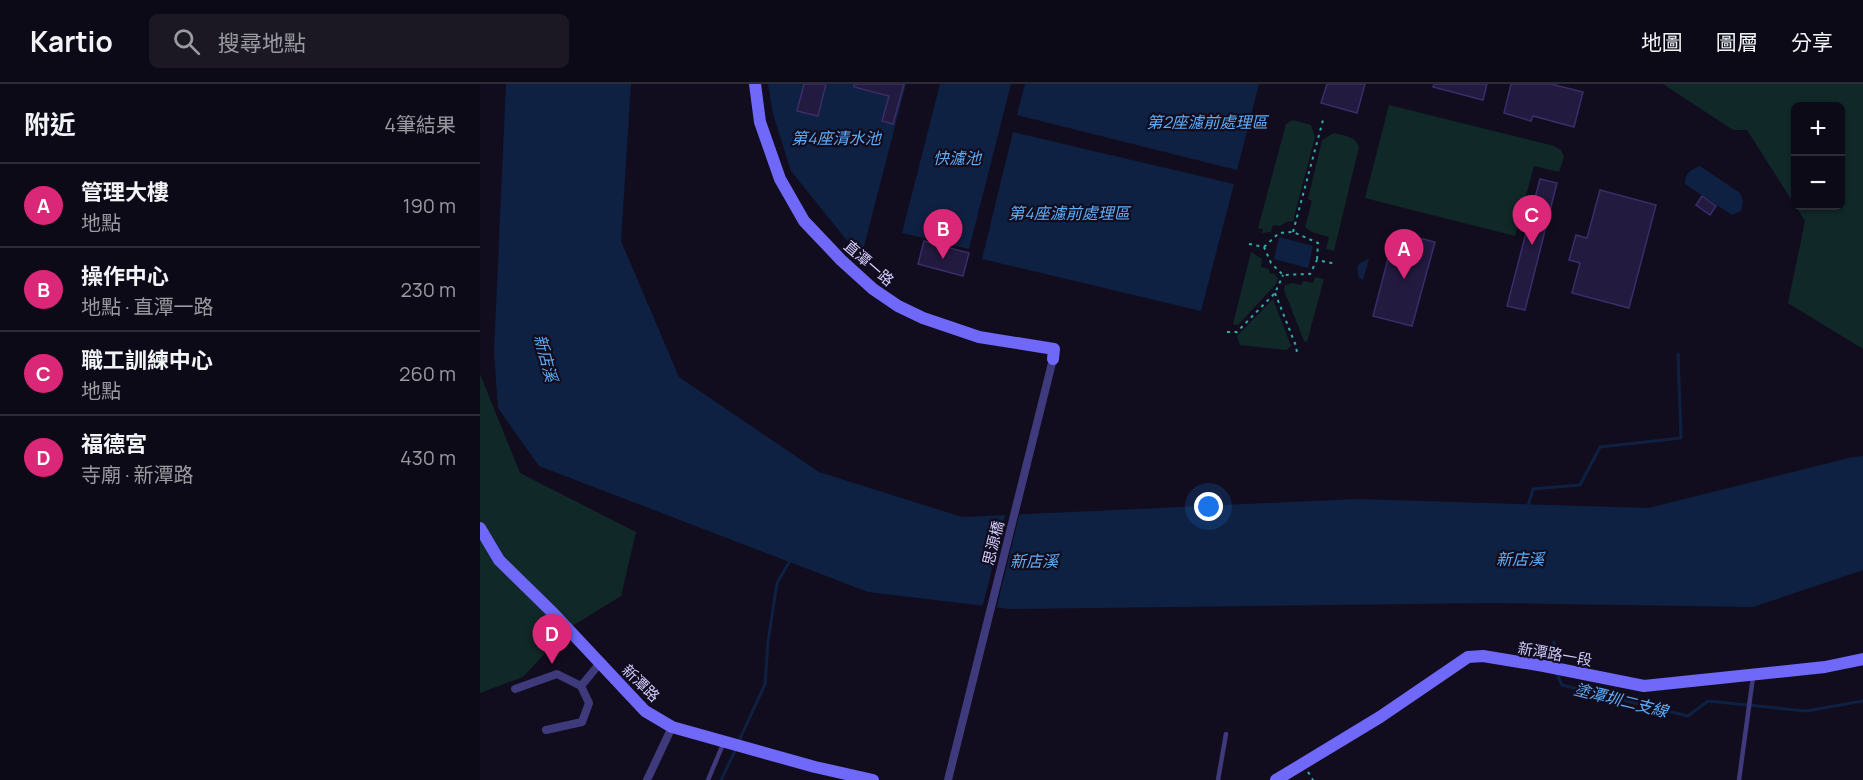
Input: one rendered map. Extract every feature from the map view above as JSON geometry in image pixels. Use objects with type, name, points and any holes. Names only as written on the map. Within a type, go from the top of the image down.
[{"type":"street","name":"直潭一路","points":[[755,84],[760,122],[780,179],[804,220],[841,260],[873,289],[906,310],[979,338],[1054,349],[1053,359]]},
{"type":"street","name":"思源橋","points":[[948,780],[1053,359]]},
{"type":"street","name":"新潭路","points":[[480,528],[499,560],[554,614],[645,711],[672,727],[744,748],[873,780]]},
{"type":"street","name":"新潭路一段","points":[[1276,780],[1380,717],[1468,657],[1483,656],[1544,666],[1644,686],[1825,667],[1863,659]]},
{"type":"street","points":[[581,686],[600,663]]},
{"type":"street","points":[[515,689],[556,674],[581,686],[589,704],[582,722],[546,730]]},
{"type":"street","points":[[647,780],[672,727]]},
{"type":"lane","points":[[1739,780],[1754,674]]},
{"type":"lane","points":[[1218,780],[1226,734]]},
{"type":"lane","points":[[708,780],[727,743]]},
{"type":"path","points":[[1293,231],[1323,120]]},
{"type":"path","points":[[1249,243],[1263,247],[1271,263],[1283,275],[1310,274],[1317,260],[1318,243],[1293,231],[1279,232],[1263,247]]},
{"type":"path","points":[[1317,260],[1336,264]]},
{"type":"path","points":[[1227,332],[1237,332],[1275,293],[1283,275]]},
{"type":"path","points":[[1275,293],[1297,353]]},
{"type":"green space","points":[[1663,84],[1863,84],[1863,349],[1788,303],[1805,221],[1798,210],[1845,210],[1845,102],[1791,102],[1791,199],[1747,130],[1733,130]]},
{"type":"green space","points":[[1389,105],[1554,146],[1561,150],[1564,157],[1559,172],[1534,166],[1515,236],[1365,198]]},
{"type":"green space","points":[[1293,120],[1311,125],[1315,137],[1293,221],[1280,226],[1273,225],[1271,232],[1262,233],[1263,229],[1258,228],[1286,124]]},
{"type":"green space","points":[[1334,133],[1352,139],[1359,147],[1334,251],[1326,249],[1329,237],[1312,232],[1305,227],[1312,201],[1308,199],[1322,140]]},
{"type":"green space","points":[[1251,252],[1262,259],[1261,267],[1269,269],[1269,273],[1275,274],[1278,279],[1238,325],[1233,324]]},
{"type":"green space","points":[[1315,277],[1324,279],[1307,342],[1304,341],[1284,290],[1285,285],[1293,283],[1301,285],[1303,281],[1313,283]]},
{"type":"green space","points":[[1273,299],[1291,346],[1286,350],[1240,345],[1237,336]]},
{"type":"green space","points":[[480,374],[520,473],[636,532],[621,596],[569,628],[523,677],[480,693]]},
{"type":"water","name":"新店溪","points":[[506,84],[631,84],[621,241],[679,377],[819,472],[962,517],[1357,499],[1648,508],[1863,456],[1863,570],[1753,607],[1492,603],[1010,609],[868,592],[539,466],[498,408],[494,352]]},
{"type":"water","name":"第4座清水池","points":[[768,84],[906,84],[861,258],[791,171],[773,114]]},
{"type":"water","name":"快濾池","points":[[940,84],[1011,84],[969,249],[902,233]]},
{"type":"water","name":"第2座濾前處理區","points":[[1025,84],[1259,84],[1237,170],[1017,115]]},
{"type":"water","name":"第4座濾前處理區","points":[[1013,132],[1234,184],[1201,311],[982,259]]},
{"type":"water","points":[[1700,166],[1740,193],[1743,201],[1741,211],[1732,215],[1685,184],[1689,172]]},
{"type":"water","points":[[1279,237],[1313,246],[1308,268],[1274,259]]},
{"type":"water","points":[[1369,259],[1363,280],[1359,278],[1357,268],[1360,263]]},
{"type":"pier","points":[[1006,512],[1020,512],[996,610],[982,609]]},
{"type":"building","points":[[804,84],[826,84],[818,116],[797,111]]},
{"type":"building","points":[[854,84],[904,84],[893,124],[882,121],[889,96],[854,87]]},
{"type":"building","points":[[1327,84],[1365,84],[1357,113],[1321,103]]},
{"type":"building","points":[[1434,84],[1487,84],[1483,100],[1433,87]]},
{"type":"building","points":[[1511,84],[1551,84],[1583,92],[1574,127],[1533,116],[1531,121],[1504,113]]},
{"type":"building","points":[[1540,179],[1557,183],[1525,310],[1507,306]]},
{"type":"building","points":[[1600,190],[1656,205],[1629,308],[1572,293],[1580,263],[1569,260],[1576,235],[1587,238]]},
{"type":"building","points":[[1702,196],[1716,206],[1710,215],[1696,205]]},
{"type":"building","points":[[1395,232],[1435,242],[1412,326],[1373,316]]},
{"type":"building","points":[[924,241],[969,253],[963,276],[918,264]]},
{"type":"waterway","points":[[1528,506],[1533,489],[1580,485],[1600,447],[1681,438],[1678,354]]},
{"type":"waterway","points":[[738,743],[765,684],[768,642],[777,583],[791,559]]},
{"type":"waterway","name":"塗潭圳二支線","points":[[1554,642],[1556,665]]},
{"type":"waterway","name":"塗潭圳二支線","points":[[1556,672],[1562,685],[1688,716],[1708,701],[1806,711],[1863,701]]},
{"type":"waterway","points":[[721,780],[736,749]]},
{"type":"place","name":"職工訓練中心","points":[[1532,245]]},
{"type":"place","name":"操作中心","points":[[943,259]]},
{"type":"place","name":"管理大樓","points":[[1404,279]]},
{"type":"place","name":"福德宮","points":[[552,664]]}]
